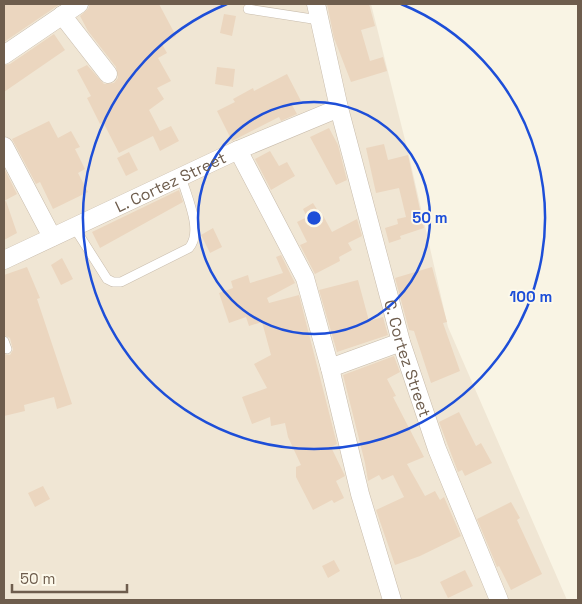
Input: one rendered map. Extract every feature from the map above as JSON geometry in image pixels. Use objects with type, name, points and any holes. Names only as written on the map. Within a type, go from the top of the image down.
[{"type":"street","points":[[4,54],[79,4]]},
{"type":"street","name":"C. Cortez Street","points":[[317,12],[339,108],[401,342],[437,449],[499,600]]},
{"type":"street","points":[[62,15],[108,74]]},
{"type":"street","name":"L. Cortez Street","points":[[4,260],[238,150],[339,108]]},
{"type":"street","points":[[4,146],[52,238]]},
{"type":"street","points":[[238,150],[305,278],[330,368],[360,494],[392,600]]},
{"type":"street","points":[[330,368],[401,342]]},
{"type":"lane","points":[[248,9],[317,12]]},
{"type":"lane","points":[[74,227],[106,279],[113,282],[121,282],[188,248],[194,242],[196,231],[181,176]]},
{"type":"shaded area","points":[[4,4],[371,4],[409,156],[448,327],[567,600],[4,600]]},
{"type":"building","points":[[4,4],[60,4],[4,42]]},
{"type":"building","points":[[90,4],[159,4],[176,36],[162,44],[167,53],[158,58],[171,81],[157,88],[164,99],[149,110],[160,131],[171,126],[179,141],[160,151],[153,136],[119,153],[103,122],[100,124],[87,98],[91,96],[77,70],[87,65],[104,84],[114,83],[118,78],[116,67],[88,31],[80,16],[88,9]]},
{"type":"building","points":[[327,4],[369,4],[375,26],[361,30],[370,61],[383,57],[387,71],[351,82],[334,38]]},
{"type":"building","points":[[224,14],[236,16],[232,36],[220,33]]},
{"type":"building","points":[[54,34],[65,50],[4,92],[4,65],[10,64]]},
{"type":"building","points":[[217,67],[235,69],[233,87],[215,84]]},
{"type":"building","points":[[287,74],[301,101],[292,105],[297,114],[281,121],[279,117],[232,141],[217,111],[235,102],[233,99],[253,88],[254,91]]},
{"type":"building","points":[[49,121],[58,138],[71,131],[80,147],[75,149],[85,169],[78,173],[88,192],[53,209],[40,182],[36,184],[12,139]]},
{"type":"building","points":[[329,128],[338,145],[347,180],[336,185],[310,137]]},
{"type":"building","points":[[384,144],[388,160],[408,155],[424,228],[400,236],[401,239],[389,243],[385,228],[398,224],[397,219],[406,217],[399,188],[376,193],[366,148]]},
{"type":"building","points":[[270,151],[279,166],[287,162],[295,176],[271,190],[255,159]]},
{"type":"building","points":[[129,152],[138,170],[126,176],[117,158]]},
{"type":"building","points":[[4,168],[17,194],[4,201]]},
{"type":"building","points":[[179,190],[183,202],[100,248],[92,232]]},
{"type":"building","points":[[6,201],[17,233],[4,240],[4,202]]},
{"type":"building","points":[[313,203],[318,211],[320,210],[332,232],[357,219],[362,236],[348,243],[352,250],[339,257],[340,261],[315,274],[300,245],[307,242],[297,222],[307,217],[303,209]]},
{"type":"building","points":[[213,228],[222,247],[210,253],[201,235]]},
{"type":"building","points":[[281,255],[295,283],[267,298],[269,303],[299,295],[337,444],[331,447],[345,476],[336,481],[344,498],[334,503],[332,500],[313,510],[296,477],[296,467],[301,465],[288,437],[285,423],[271,426],[270,417],[252,424],[242,397],[267,388],[254,364],[271,355],[262,322],[249,326],[246,317],[229,323],[219,293],[233,288],[231,281],[248,275],[250,283],[283,273],[276,257]]},
{"type":"building","points":[[62,258],[73,279],[61,285],[51,265]]},
{"type":"building","points":[[27,267],[40,298],[37,299],[72,404],[57,409],[54,397],[24,405],[25,411],[4,416],[4,354],[10,355],[13,350],[10,338],[4,335],[4,275]]},
{"type":"building","points":[[432,267],[447,322],[443,323],[460,371],[431,383],[414,331],[409,330],[395,278]]},
{"type":"building","points":[[358,280],[369,321],[383,317],[388,335],[337,352],[319,290]]},
{"type":"building","points":[[394,356],[400,372],[387,379],[396,396],[393,397],[424,457],[407,464],[425,496],[435,491],[440,500],[444,497],[461,536],[420,556],[395,565],[376,510],[404,497],[393,475],[382,480],[379,475],[368,481],[343,375]]},
{"type":"building","points":[[459,412],[476,446],[481,443],[492,463],[465,476],[462,470],[458,472],[439,422]]},
{"type":"building","points":[[43,486],[50,499],[35,507],[28,493]]},
{"type":"building","points":[[511,502],[520,518],[517,520],[542,574],[511,590],[499,566],[497,567],[477,519]]},
{"type":"building","points":[[334,560],[340,571],[328,578],[322,566]]},
{"type":"building","points":[[465,570],[473,586],[448,598],[440,582]]}]
